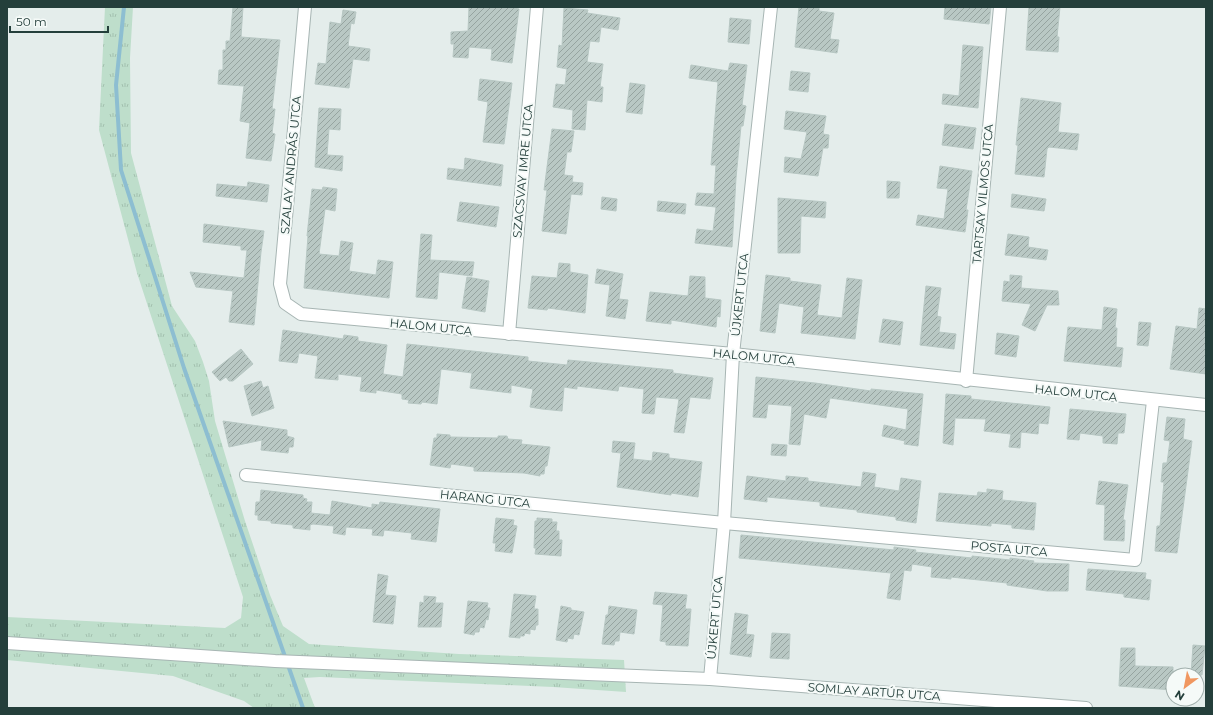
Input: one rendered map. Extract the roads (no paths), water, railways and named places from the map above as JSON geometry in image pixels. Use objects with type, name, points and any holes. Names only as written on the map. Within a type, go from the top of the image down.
[{"type":"street","name":"SZALAY ANDRÁS UTCA","points":[[301,314],[285,303],[280,284],[305,7]]},
{"type":"street","name":"SZACSVAY IMRE UTCA","points":[[509,334],[537,7]]},
{"type":"street","name":"ÚJKERT UTCA","points":[[710,679],[724,523],[733,354],[771,7]]},
{"type":"street","name":"TARTSAY VILMOS UTCA","points":[[966,381],[1000,7]]},
{"type":"street","name":"HALOM UTCA","points":[[301,314],[733,354],[966,381],[1153,401],[1206,405]]},
{"type":"street","name":"POSTA UTCA","points":[[724,523],[1135,560],[1153,401]]},
{"type":"street","name":"HARANG UTCA","points":[[246,475],[724,523]]},
{"type":"street","name":"SOMLAY ARTÚR UTCA","points":[[7,643],[292,662],[710,679],[949,703],[1086,708]]},
{"type":"waterway","points":[[124,7],[116,85],[121,170],[184,368],[303,708]]}]
